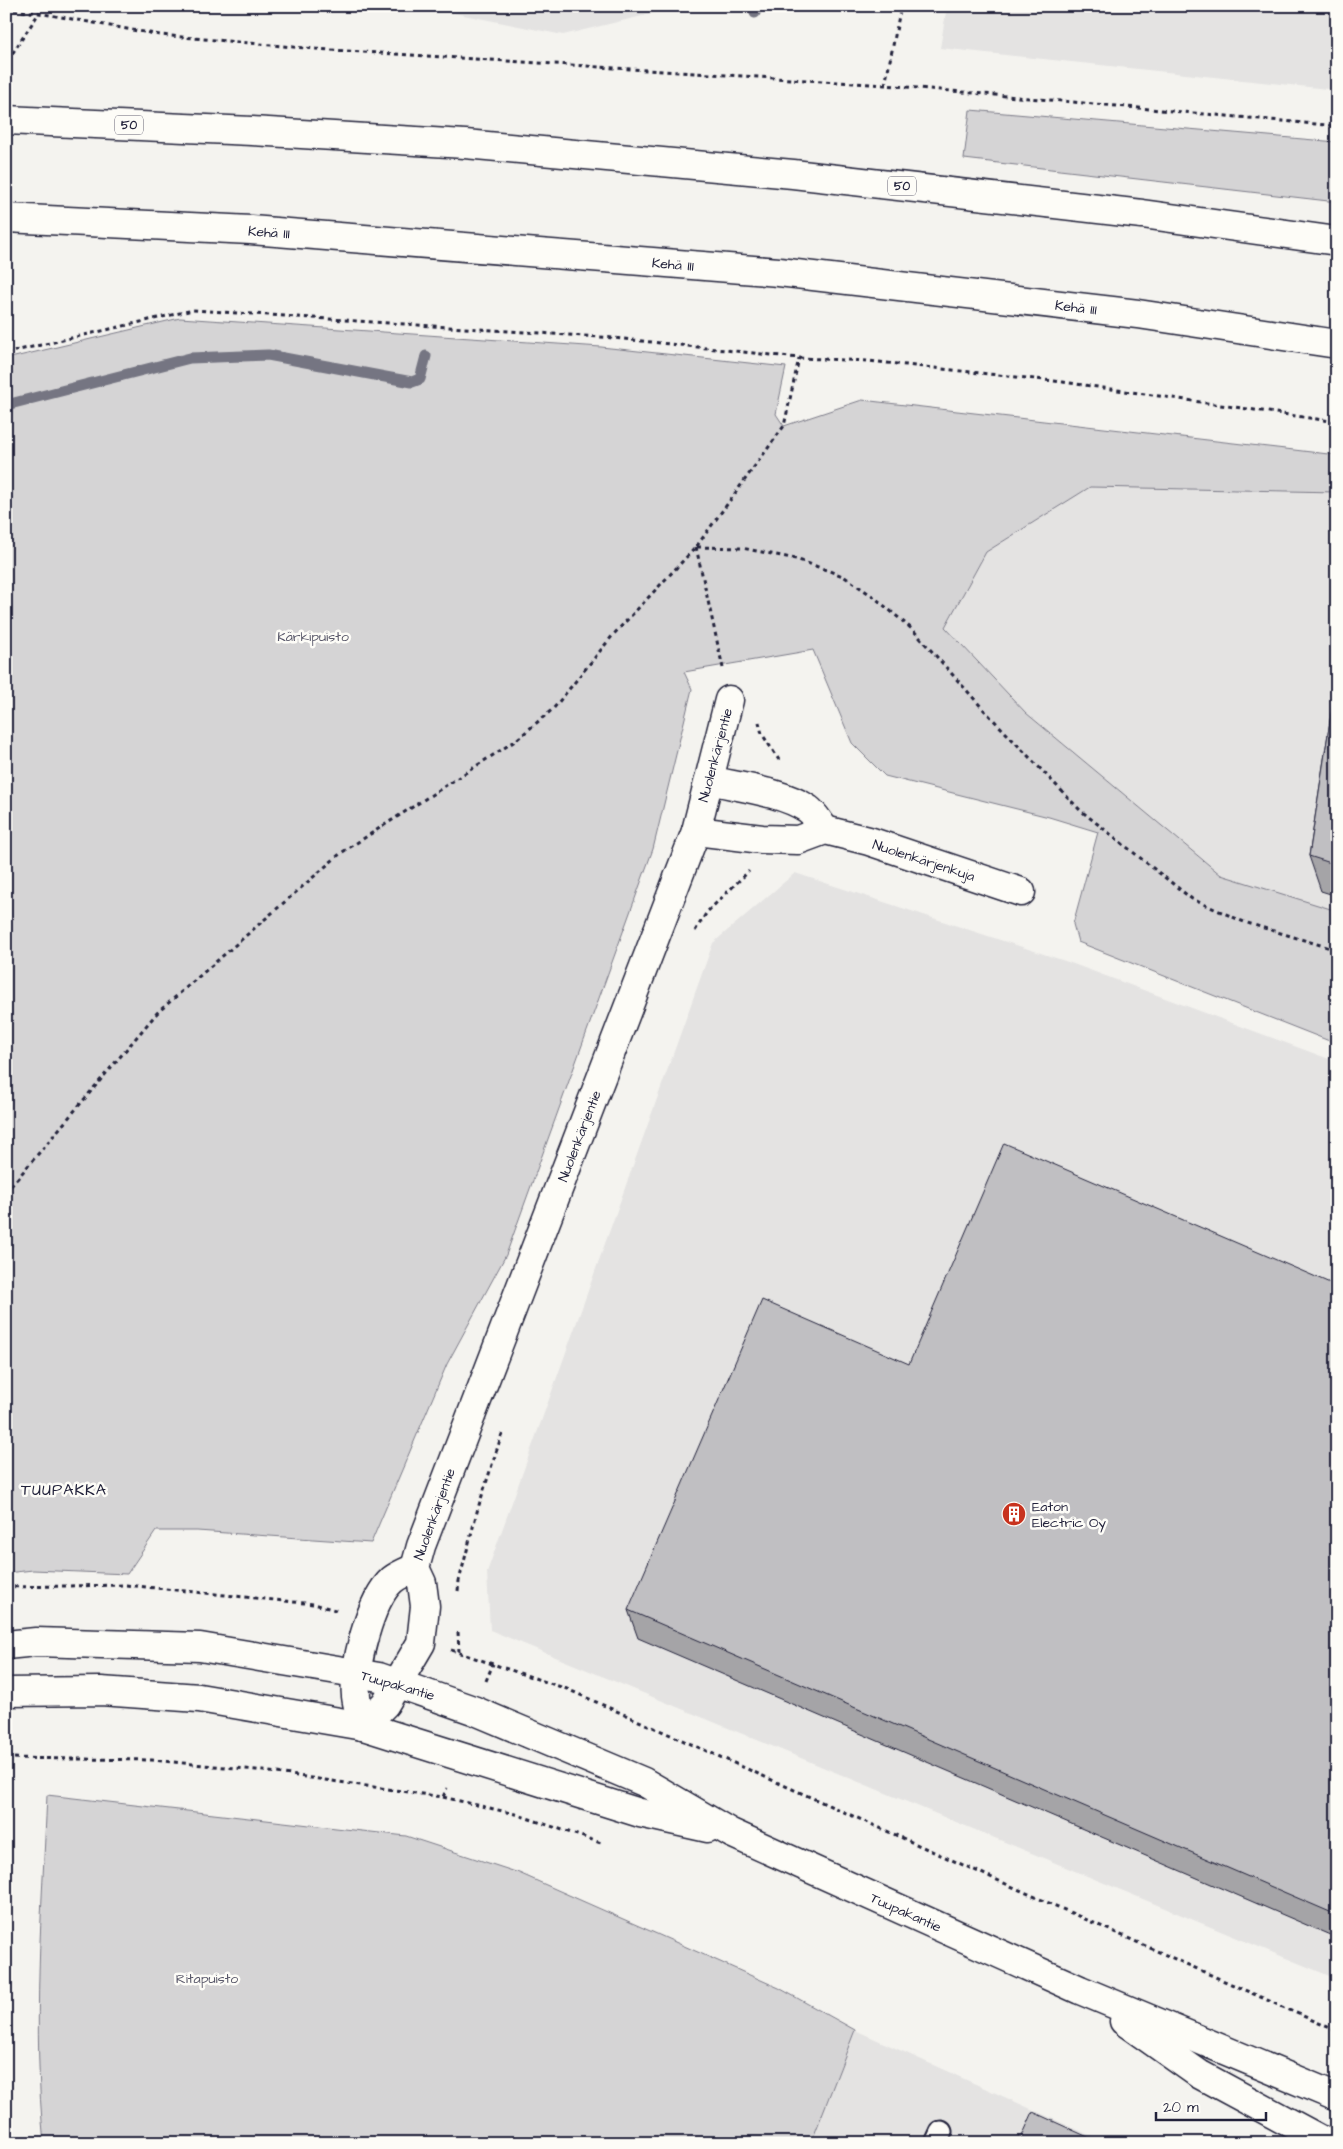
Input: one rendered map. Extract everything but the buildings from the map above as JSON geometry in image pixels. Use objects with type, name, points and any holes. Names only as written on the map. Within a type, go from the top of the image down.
[{"type":"main road","name":"50","points":[[6,120],[252,131],[465,144],[594,155],[793,174],[1123,212],[1337,241]]},
{"type":"main road","name":"Kehä III","points":[[6,218],[251,230],[779,272],[1138,314],[1337,344]]},
{"type":"main road","name":"Nuolenkärjentie","points":[[363,1726],[385,1704],[399,1683],[421,1642],[425,1606],[422,1583],[415,1568],[421,1546],[696,831],[730,700]]},
{"type":"main road","points":[[696,831],[762,839],[798,840],[825,830],[810,810],[776,796],[709,780]]},
{"type":"main road","name":"Nuolenkärjenkuja","points":[[825,830],[869,841],[1021,892]]},
{"type":"main road","name":"Nuolenkärjentie","points":[[363,1726],[356,1696],[357,1673],[368,1622],[380,1594],[393,1579],[415,1568]]},
{"type":"main road","name":"Tuupakantie","points":[[6,1644],[36,1642],[200,1647],[357,1673],[399,1683],[473,1710],[644,1782],[731,1833],[1080,1990],[1337,2097]]},
{"type":"main road","name":"Tuupakantie","points":[[6,1692],[101,1691],[199,1698],[363,1726],[640,1813],[731,1833]]},
{"type":"main road","name":"Tuupakantie","points":[[1080,1990],[1200,2074],[1327,2143]]},
{"type":"path","points":[[885,85],[900,6]]},
{"type":"path","points":[[6,10],[39,13],[160,35],[316,49],[885,85],[1337,126]]},
{"type":"path","points":[[8,60],[39,13]]},
{"type":"path","points":[[6,354],[194,310],[614,338],[799,358],[869,361],[1063,382],[1337,422]]},
{"type":"path","points":[[6,1192],[156,1013],[340,854],[516,741],[553,709],[613,635],[696,547],[784,426],[799,358]]},
{"type":"path","points":[[696,547],[730,700],[757,704],[762,734],[784,767],[776,796]]},
{"type":"path","points":[[696,547],[751,550],[796,559],[843,576],[874,597],[913,630],[984,710],[1080,810],[1192,899],[1244,922],[1337,950]]},
{"type":"path","points":[[692,935],[707,912],[748,873],[762,839]]},
{"type":"path","points":[[458,1599],[459,1581],[478,1508],[504,1428]]},
{"type":"path","points":[[6,1587],[126,1585],[314,1604],[368,1622]]},
{"type":"path","points":[[457,1626],[459,1652]]},
{"type":"path","points":[[421,1642],[459,1652],[567,1690],[1337,2031]]},
{"type":"path","points":[[473,1710],[493,1664]]},
{"type":"path","points":[[444,1797],[457,1756]]},
{"type":"path","points":[[6,1758],[152,1760],[256,1770],[444,1797],[515,1814],[604,1844]]},
{"type":"path","points":[[6,1786],[6,1798]]},
{"type":"shaded area","points":[[419,6],[684,6],[563,35]]},
{"type":"shaded area","points":[[947,6],[1337,6],[1337,90],[940,48]]},
{"type":"shaded area","points":[[1090,487],[1337,492],[1337,914],[1221,875],[1026,713],[945,627],[986,552]]},
{"type":"shaded area","points":[[795,873],[1068,962],[1337,1062],[1337,1979],[490,1630],[487,1572],[713,943]]},
{"type":"shaded area","points":[[855,2030],[1107,2143],[811,2143]]},
{"type":"green space","points":[[970,110],[1337,142],[1337,202],[964,159]]},
{"type":"green space","name":"Kärkipuisto","points":[[180,318],[601,347],[786,367],[776,414],[784,426],[862,400],[1337,455],[1337,492],[1090,487],[986,552],[945,627],[1026,713],[1221,875],[1337,911],[1337,1044],[1078,942],[1073,924],[1098,832],[1049,817],[885,776],[852,743],[813,650],[684,672],[692,689],[653,849],[506,1255],[447,1364],[371,1543],[197,1531],[156,1531],[127,1574],[33,1570],[6,1573],[6,359]]},
{"type":"green space","name":"Ritapuisto","points":[[47,1795],[406,1836],[519,1873],[779,1988],[855,2030],[811,2143],[44,2143],[40,2100],[38,2012]]},
{"type":"waterway","points":[[755,13],[757,6]]},
{"type":"waterway","points":[[6,405],[190,358],[268,355],[412,382],[420,379],[426,356]]},
{"type":"place","name":"Eaton Electric Oy","points":[[1014,1514]]},
{"type":"district","name":"TUUPAKKA","points":[[64,1489]]}]
